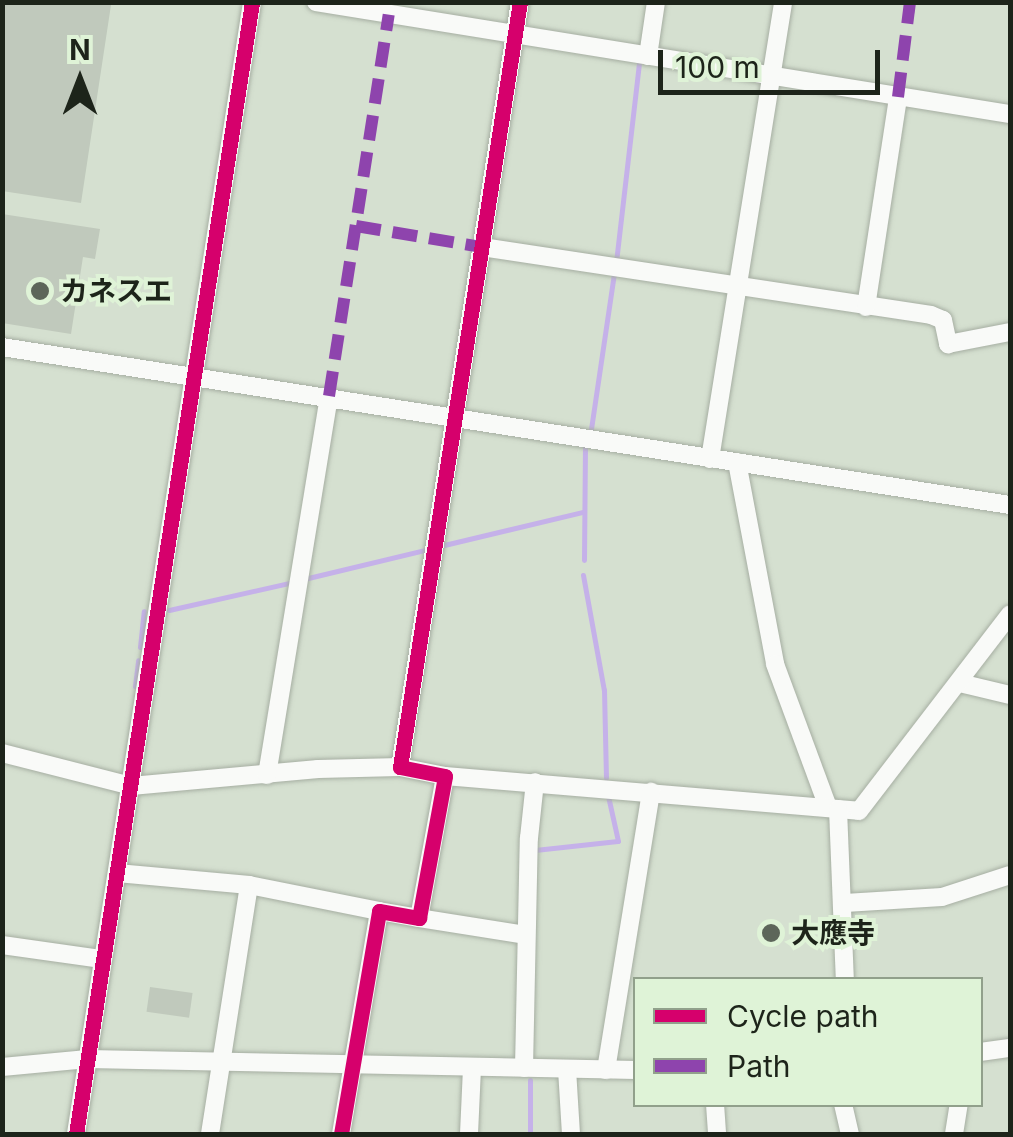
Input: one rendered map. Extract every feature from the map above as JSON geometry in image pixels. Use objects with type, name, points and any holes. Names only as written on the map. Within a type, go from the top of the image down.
[{"type":"street","points":[[76,1134],[252,2]]},
{"type":"street","points":[[316,2],[390,9],[516,35],[1010,114]]},
{"type":"street","points":[[400,768],[520,2]]},
{"type":"street","points":[[648,56],[656,2]]},
{"type":"street","points":[[710,458],[783,2]]},
{"type":"street","points":[[866,306],[898,97]]},
{"type":"street","points":[[482,247],[943,320],[948,344],[1010,332]]},
{"type":"street","points":[[2,347],[1010,505]]},
{"type":"street","points":[[268,775],[329,396]]},
{"type":"street","points":[[737,462],[775,664],[833,808],[845,903],[844,977]]},
{"type":"street","points":[[4,758],[131,786],[400,768],[445,776],[859,811],[1010,614]]},
{"type":"street","points":[[960,683],[1010,695]]},
{"type":"street","points":[[419,918],[445,776]]},
{"type":"street","points":[[524,1068],[526,935],[535,782]]},
{"type":"street","points":[[606,1070],[651,792]]},
{"type":"street","points":[[117,873],[249,885],[526,935]]},
{"type":"street","points":[[845,903],[942,898],[1010,876]]},
{"type":"street","points":[[210,1134],[249,885]]},
{"type":"street","points":[[341,1134],[378,911]]},
{"type":"street","points":[[2,945],[102,959]]},
{"type":"street","points":[[983,1052],[1010,1048]]},
{"type":"street","points":[[2,1067],[88,1059],[633,1070]]},
{"type":"street","points":[[469,1134],[472,1067]]},
{"type":"street","points":[[567,1069],[571,1134]]},
{"type":"street","points":[[715,1107],[717,1134]]},
{"type":"street","points":[[844,1107],[850,1134]]},
{"type":"street","points":[[954,1134],[958,1107]]},
{"type":"building","points":[[2,2],[111,5],[81,203],[2,191]]},
{"type":"building","name":"カネスエ","points":[[2,214],[100,229],[95,259],[83,257],[71,334],[2,323]]},
{"type":"building","points":[[150,987],[193,993],[189,1018],[147,1012]]},
{"type":"waterway","points":[[616,262],[639,62]]},
{"type":"waterway","points":[[591,429],[614,273]]},
{"type":"waterway","points":[[584,560],[585,446]]},
{"type":"waterway","points":[[440,546],[583,512]]},
{"type":"waterway","points":[[304,579],[429,549]]},
{"type":"waterway","points":[[583,575],[604,690],[606,778]]},
{"type":"waterway","points":[[169,610],[293,582]]},
{"type":"waterway","points":[[140,647],[144,611]]},
{"type":"waterway","points":[[135,686],[138,660]]},
{"type":"waterway","points":[[535,850],[618,841],[608,796]]},
{"type":"waterway","points":[[530,1080],[530,1134]]},
{"type":"marked path","points":[[898,97],[910,2]]},
{"type":"marked path","points":[[329,396],[389,15]]},
{"type":"marked path","points":[[356,226],[482,247]]},
{"type":"cycle path","points":[[76,1134],[252,2]]},
{"type":"cycle path","points":[[341,1134],[379,911],[419,918],[445,776],[400,767],[520,2]]},
{"type":"place","name":"カネスエ","points":[[40,291]]},
{"type":"place","name":"大應寺","points":[[771,933]]}]
